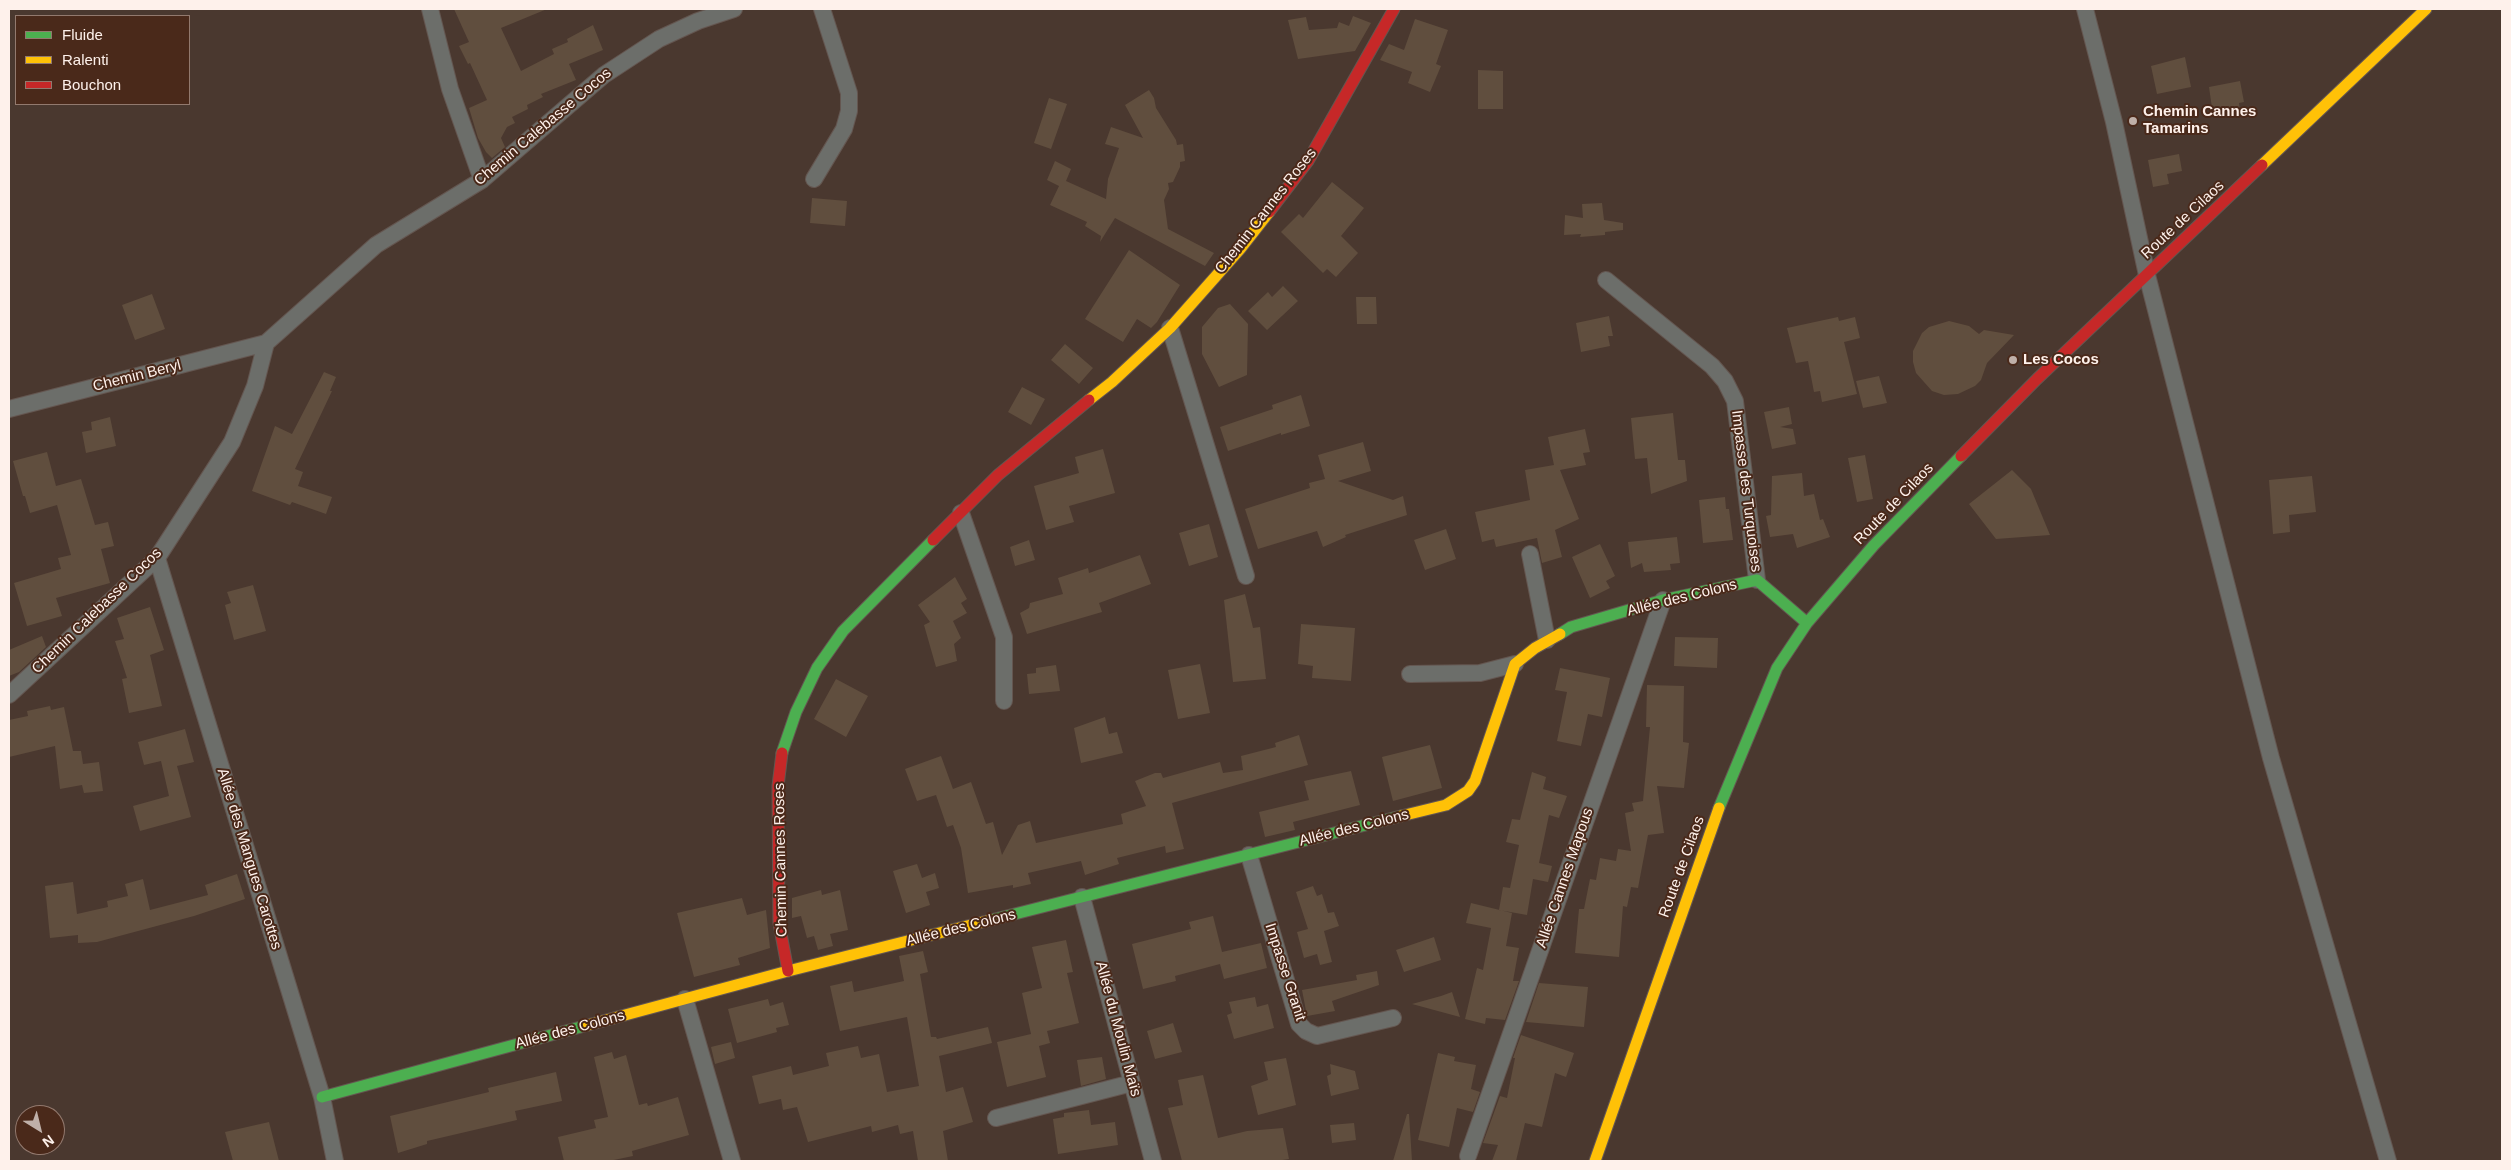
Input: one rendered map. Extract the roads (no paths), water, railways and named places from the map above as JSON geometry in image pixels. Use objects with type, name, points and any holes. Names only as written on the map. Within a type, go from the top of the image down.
[{"type":"street","points":[[430,9],[450,89],[482,180]]},
{"type":"street","name":"Chemin Calebasse Cocos","points":[[9,695],[157,558],[232,442],[255,386],[266,343],[376,245],[482,180],[604,75],[632,55],[659,39],[690,25],[734,9]]},
{"type":"street","points":[[814,179],[844,129],[849,111],[849,93],[822,9]]},
{"type":"street","name":"Chemin Cannes Roses","points":[[788,971],[779,923],[778,786],[783,749],[796,712],[817,668],[843,631],[961,513],[1026,450],[1112,382],[1170,328],[1240,249],[1308,161],[1394,9]]},
{"type":"street","points":[[2085,9],[2114,122],[2147,275],[2271,758],[2388,1161]]},
{"type":"street","name":"Route de Cilaos","points":[[1595,1161],[1729,779],[1777,668],[1807,622],[1874,545],[2037,379],[2426,9]]},
{"type":"street","name":"Impasse des Turquoises","points":[[1606,280],[1712,366],[1725,381],[1735,401],[1757,580]]},
{"type":"street","points":[[1170,328],[1246,576]]},
{"type":"street","name":"Chemin Beryl","points":[[9,408],[266,343]]},
{"type":"street","points":[[961,513],[1004,637],[1004,701]]},
{"type":"street","points":[[1530,554],[1547,640]]},
{"type":"street","name":"Allée des Mangues Carottes","points":[[157,558],[322,1097],[335,1161]]},
{"type":"street","name":"Allée des Colons","points":[[1410,674],[1480,672],[1514,664],[1547,640],[1571,627],[1663,600],[1757,580],[1807,622]]},
{"type":"street","name":"Allée Cannes Mapous","points":[[1468,1156],[1663,600]]},
{"type":"street","name":"Allée des Colons","points":[[322,1097],[788,971],[1446,805],[1468,791],[1475,781],[1514,664]]},
{"type":"street","name":"Impasse Granit","points":[[1249,855],[1299,1024],[1306,1032],[1317,1036],[1393,1018]]},
{"type":"street","name":"Allée du Moulin Maïs","points":[[1082,897],[1153,1161]]},
{"type":"street","points":[[685,999],[732,1161]]},
{"type":"street","points":[[996,1118],[1132,1082]]},
{"type":"place","name":"Chemin Cannes Tamarins","points":[[2133,121]]},
{"type":"place","name":"Les Cocos","points":[[2013,360]]}]
